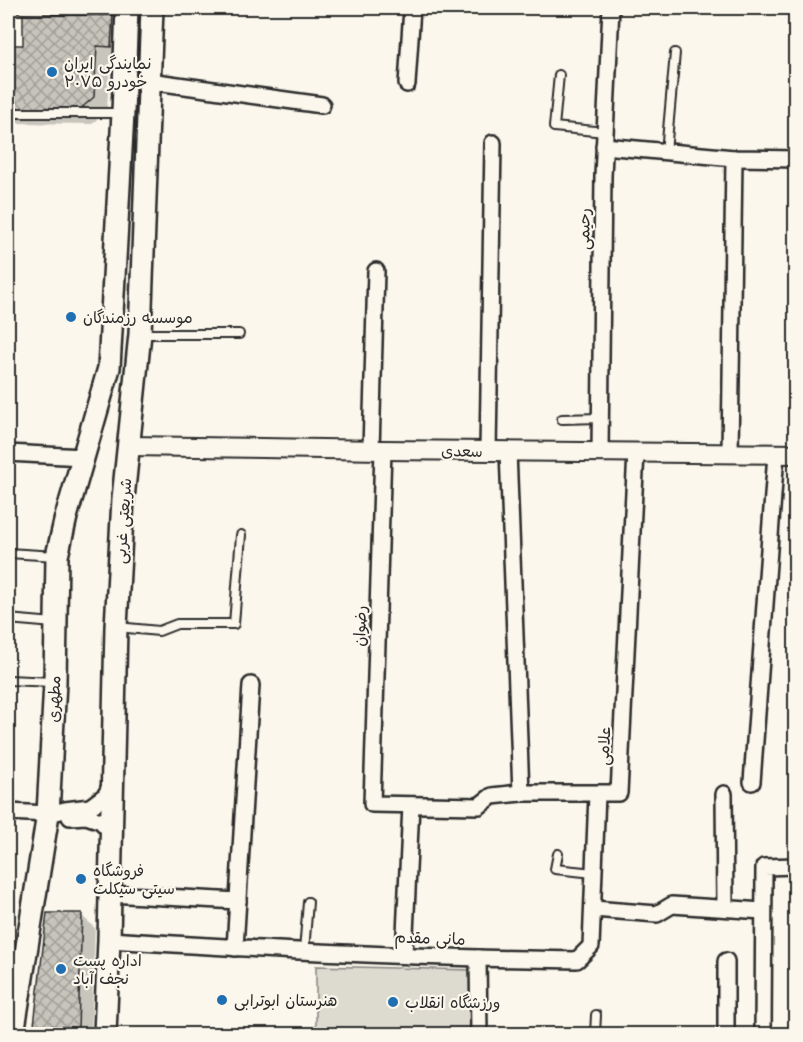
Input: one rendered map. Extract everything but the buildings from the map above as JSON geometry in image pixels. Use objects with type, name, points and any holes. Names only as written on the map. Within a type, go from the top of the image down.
[{"type":"main road","name":"شریعتی غربی","points":[[105,1035],[116,627],[123,499],[140,334],[152,8]]},
{"type":"main road","points":[[123,113],[127,9]]},
{"type":"main road","name":"مطهری","points":[[12,1035],[45,836],[57,812],[50,791],[57,556],[109,368],[123,113]]},
{"type":"street","points":[[407,84],[412,8]]},
{"type":"street","name":"رحیمی","points":[[600,452],[605,139],[610,8]]},
{"type":"street","points":[[149,81],[322,105]]},
{"type":"street","points":[[605,139],[666,152],[734,158],[795,159]]},
{"type":"street","points":[[488,451],[493,143]]},
{"type":"street","points":[[730,453],[734,158]]},
{"type":"street","name":"رضوان","points":[[372,804],[377,450],[376,271]]},
{"type":"street","name":"سعدی","points":[[129,446],[795,454]]},
{"type":"street","points":[[508,451],[521,793]]},
{"type":"street","name":"علامی","points":[[372,804],[479,806],[492,796],[521,793],[619,793],[636,452]]},
{"type":"street","points":[[8,453],[83,457]]},
{"type":"street","points":[[752,782],[776,454]]},
{"type":"street","points":[[235,948],[251,685]]},
{"type":"street","points":[[8,812],[57,812],[90,807],[106,795],[112,781]]},
{"type":"street","name":"مانی مقدم","points":[[109,940],[304,951],[577,960],[591,946],[597,794]]},
{"type":"street","points":[[724,794],[725,908]]},
{"type":"street","points":[[404,955],[411,805]]},
{"type":"street","points":[[45,836],[53,824],[68,817],[86,816],[101,821],[112,833]]},
{"type":"street","points":[[763,1035],[764,867],[795,866]]},
{"type":"street","points":[[110,894],[238,901]]},
{"type":"street","points":[[593,909],[657,914],[672,905],[764,911]]},
{"type":"street","points":[[478,958],[479,1035]]},
{"type":"street","points":[[726,961],[726,1035]]},
{"type":"lane","points":[[22,9],[127,9]]},
{"type":"lane","points":[[666,152],[675,53]]},
{"type":"lane","points":[[559,75],[554,127],[605,139]]},
{"type":"lane","points":[[16,113],[123,113]]},
{"type":"lane","points":[[140,334],[239,334]]},
{"type":"lane","points":[[562,419],[600,418]]},
{"type":"lane","points":[[116,627],[159,631],[177,624],[234,624],[242,535]]},
{"type":"lane","points":[[8,553],[57,556]]},
{"type":"lane","points":[[8,620],[55,623]]},
{"type":"lane","points":[[8,680],[55,682]]},
{"type":"lane","points":[[558,854],[555,869],[594,873]]},
{"type":"lane","points":[[304,951],[308,902]]},
{"type":"lane","points":[[595,1035],[596,1016]]},
{"type":"shaded area","name":"ورزشگاه انقلاب","points":[[316,966],[471,970],[471,1034],[316,1034]]},
{"type":"place","name":"نمایندگی ایران خودرو ۲۰۷۵","points":[[52,72]]},
{"type":"place","name":"موسسه رزمندگان","points":[[71,317]]},
{"type":"place","name":"فروشگاه سيتی سیکلت","points":[[81,879]]},
{"type":"place","name":"اداره پست نجف آباد","points":[[61,969]]},
{"type":"place","name":"هنرستان ابوترابی","points":[[222,1000]]},
{"type":"place","name":"ورزشگاه انقلاب","points":[[393,1002]]}]
